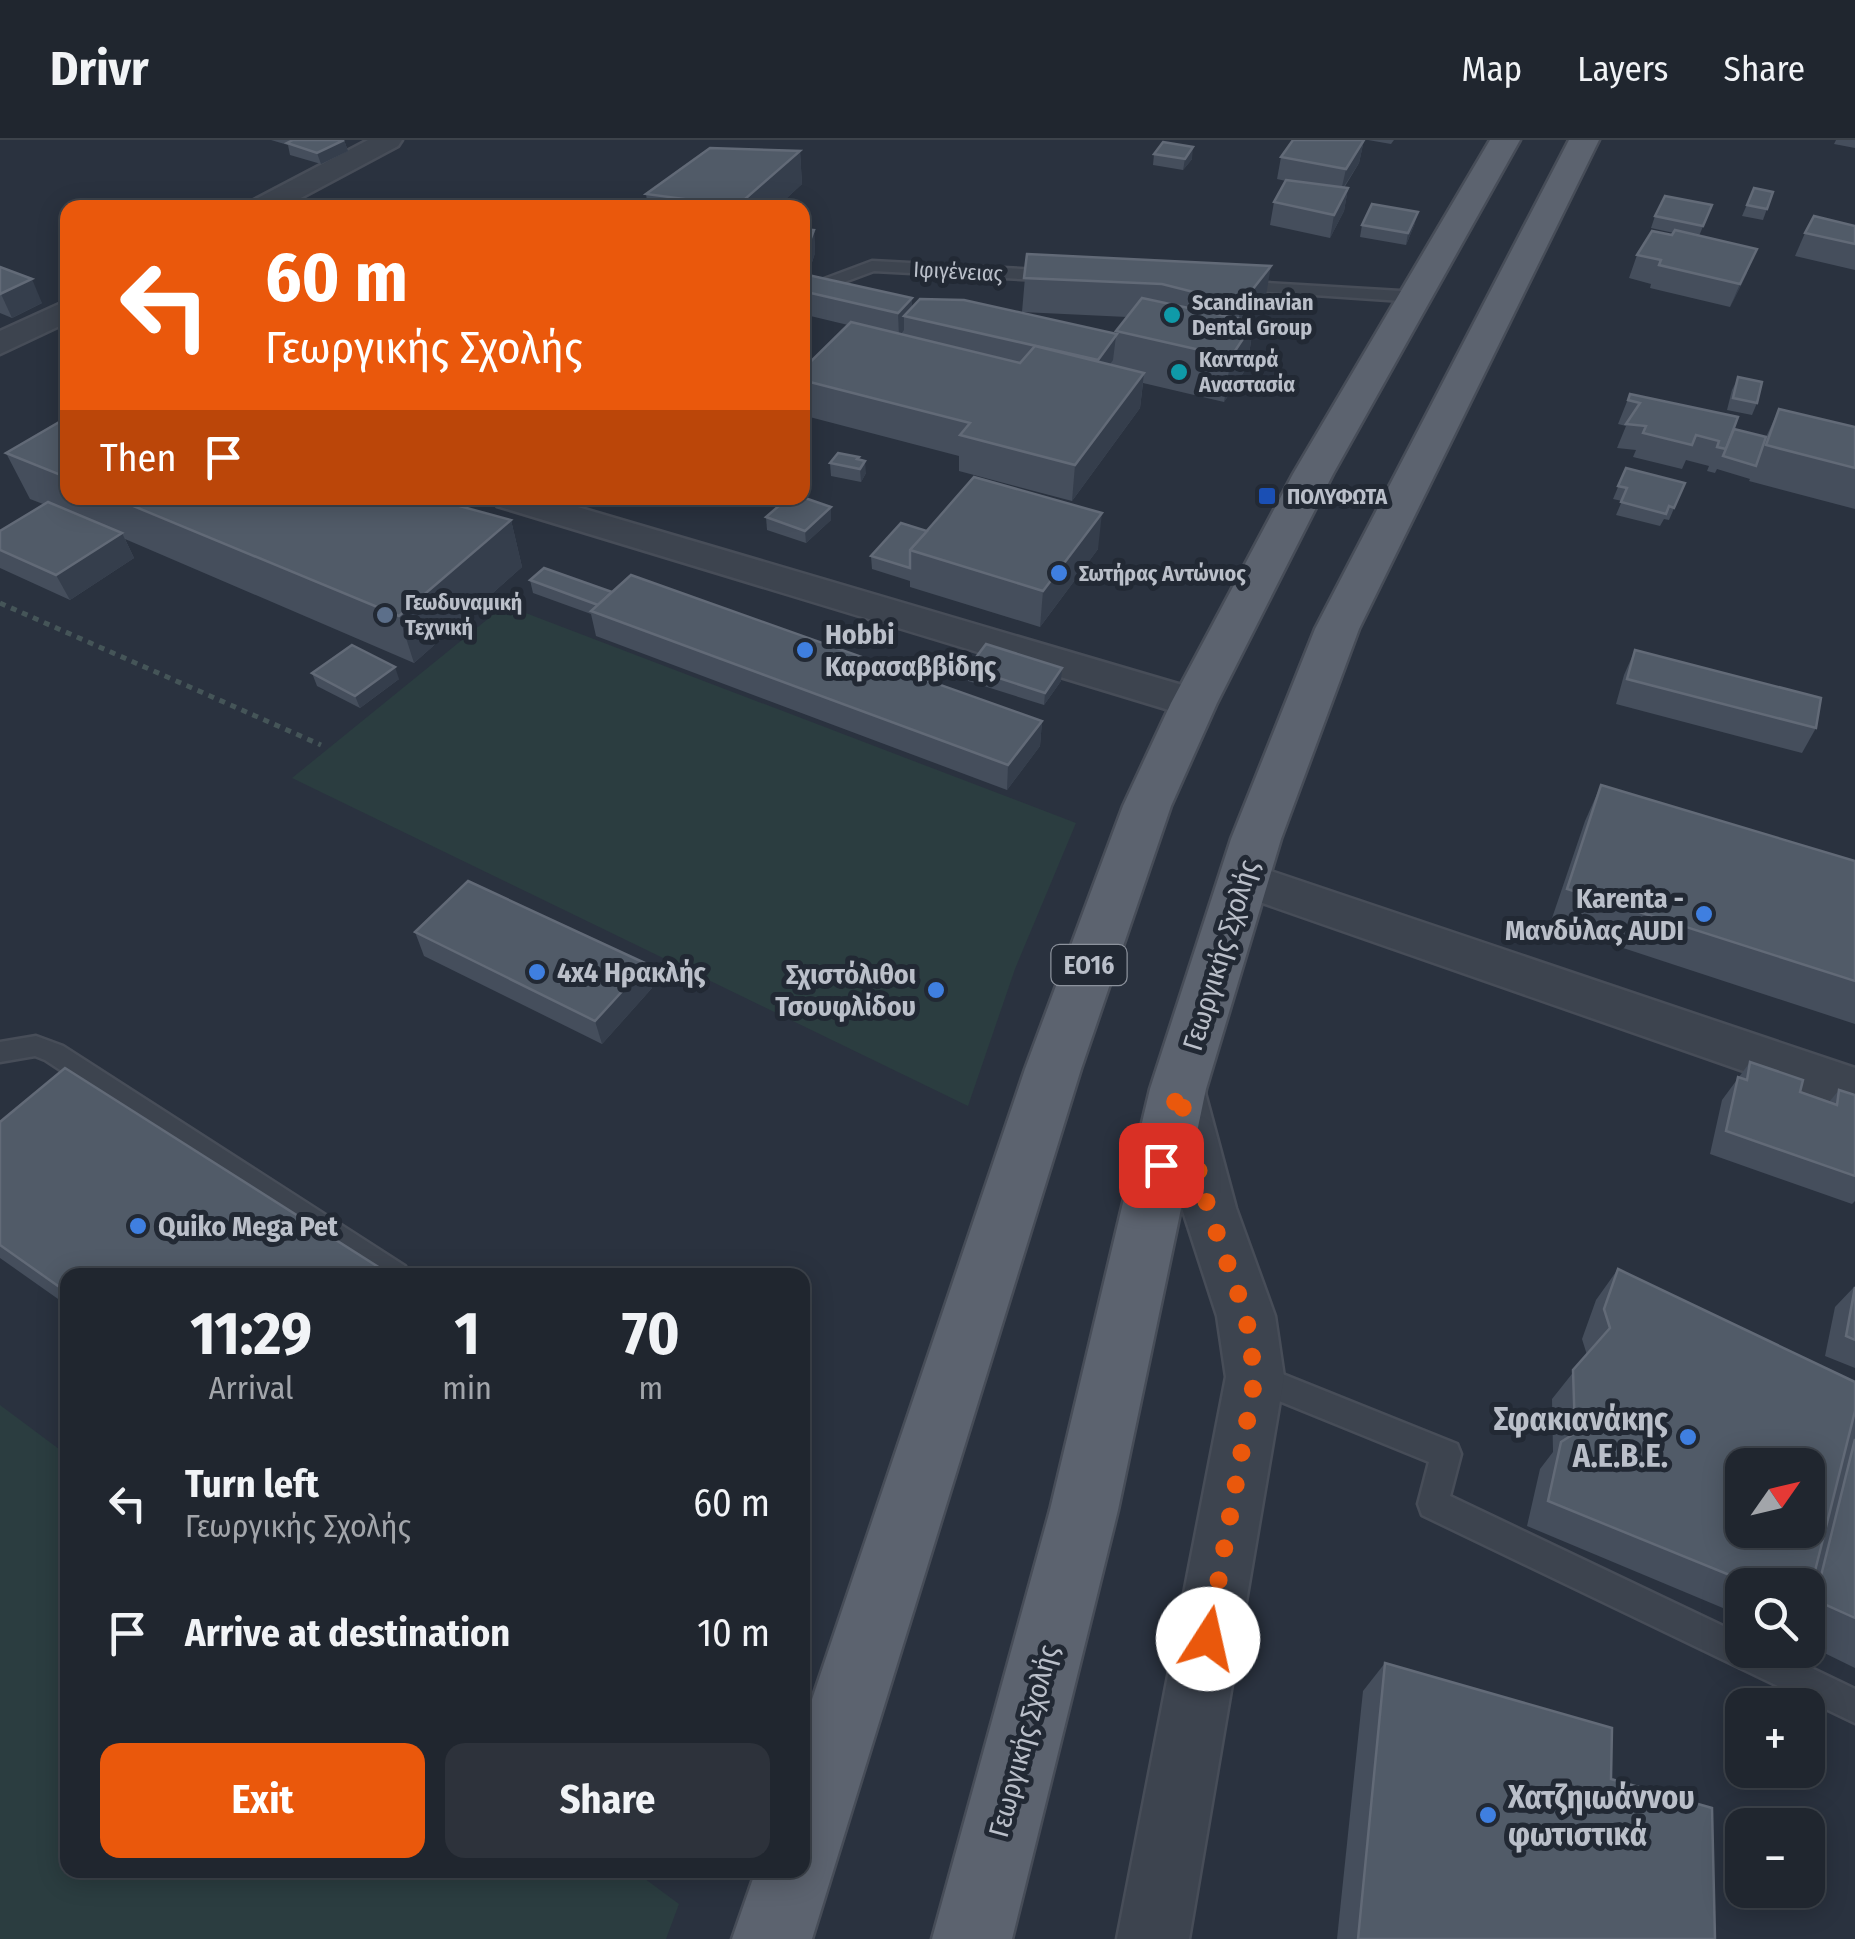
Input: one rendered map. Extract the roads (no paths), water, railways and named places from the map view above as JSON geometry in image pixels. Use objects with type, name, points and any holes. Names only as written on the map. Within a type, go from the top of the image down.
[{"type":"main road","name":"ΕΟ16","points":[[810,1797],[816,1760],[1052,1069],[1141,822],[1194,703],[1312,474],[1505,140]]},
{"type":"main road","name":"Γεωργικής Σχολής","points":[[972,1939],[1084,1510],[1178,1089],[1244,879],[1292,739],[1338,630],[1584,140]]},
{"type":"main road","points":[[772,1939],[792,1878]]},
{"type":"street","points":[[274,200],[373,142]]},
{"type":"street","points":[[13,337],[60,313]]},
{"type":"street","points":[[13,337],[60,346]]},
{"type":"street","points":[[533,505],[1194,703]]},
{"type":"street","points":[[1244,879],[1855,1089]]},
{"type":"street","points":[[1153,1939],[1255,1377],[1246,1316],[1208,1208],[1178,1089]]},
{"type":"lane","name":"Ιφιγένειας","points":[[810,287],[872,266],[1067,277]]},
{"type":"lane","points":[[1222,286],[1417,296]]},
{"type":"lane","points":[[0,1052],[36,1046],[54,1053],[384,1268]]},
{"type":"lane","points":[[1255,1377],[1446,1454],[1432,1504],[1855,1706]]},
{"type":"place","name":"Scandinavian Dental Group","points":[[1172,315]]},
{"type":"place","name":"Κανταρά Αναστασία","points":[[1179,372]]},
{"type":"place","name":"ΠΟΛΥΦΩΤΑ","points":[[1267,496]]},
{"type":"place","name":"Σωτήρας Αντώνιος","points":[[1059,573]]},
{"type":"place","name":"Γεωδυναμική Τεχνική","points":[[385,615]]},
{"type":"place","name":"Hobbi Καρασαββίδης","points":[[805,650]]},
{"type":"place","name":"Karenta - Μανδύλας AUDI","points":[[1704,914]]},
{"type":"place","name":"4x4 Ηρακλής","points":[[537,972]]},
{"type":"place","name":"Σχιστόλιθοι Τσουφλίδου","points":[[936,990]]},
{"type":"place","name":"Quiko Mega Pet","points":[[138,1226]]},
{"type":"place","name":"Σφακιανάκης Α.Ε.Β.Ε.","points":[[1688,1437]]},
{"type":"place","name":"Χατζηιωάννου φωτιστικά","points":[[1488,1815]]}]
